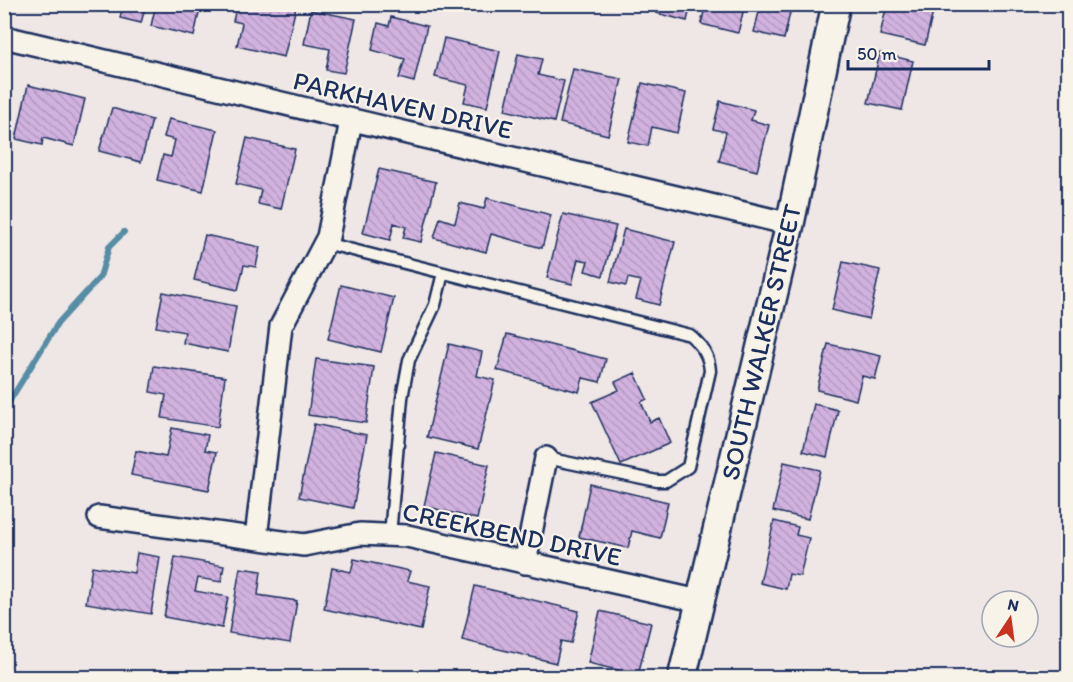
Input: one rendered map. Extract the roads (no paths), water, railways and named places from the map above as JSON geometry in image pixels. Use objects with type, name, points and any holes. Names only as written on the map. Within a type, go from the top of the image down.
[{"type":"street","name":"SOUTH WALKER STREET","points":[[681,678],[790,224],[836,4]]},
{"type":"street","name":"PARKHAVEN DRIVE","points":[[4,38],[790,224]]},
{"type":"street","points":[[256,538],[282,326],[328,237],[351,121]]},
{"type":"street","points":[[525,563],[546,458]]},
{"type":"street","name":"CREEKBEND DRIVE","points":[[99,517],[304,545],[360,534],[407,536],[699,601]]},
{"type":"lane","points":[[325,243],[690,335],[701,345],[710,359],[710,371],[688,467],[666,481],[657,482],[546,458]]},
{"type":"lane","points":[[390,535],[402,398],[408,360],[435,305],[443,273]]},
{"type":"waterway","points":[[4,410],[58,323],[100,277],[109,247],[124,232]]}]
